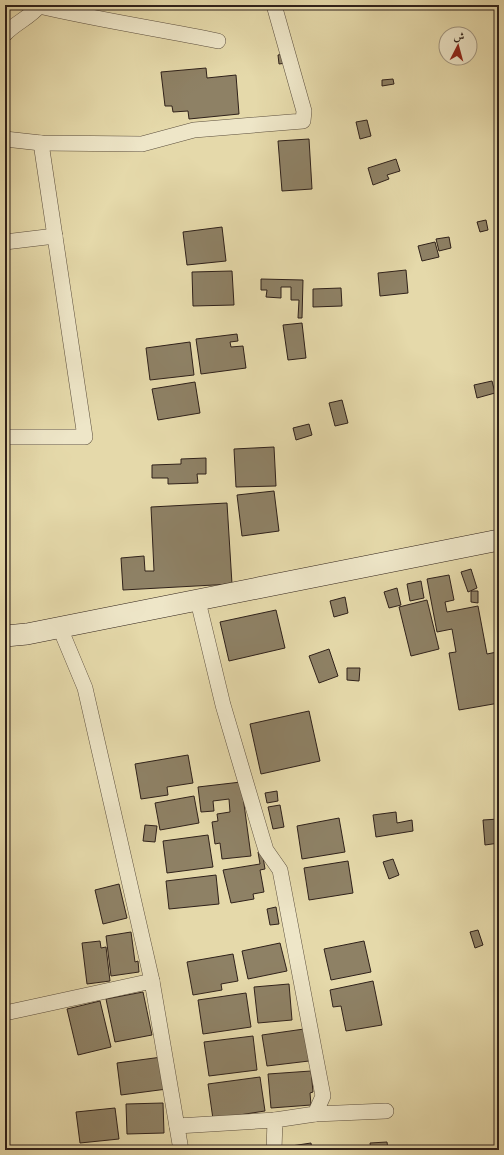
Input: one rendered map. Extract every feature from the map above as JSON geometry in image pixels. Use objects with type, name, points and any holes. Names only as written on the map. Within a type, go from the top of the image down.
[{"type":"street","points":[[5,34],[11,27],[35,12],[40,5],[91,18],[140,25],[218,42]]},
{"type":"street","points":[[5,139],[41,143],[142,144],[194,130],[303,121],[304,111],[274,5]]},
{"type":"street","points":[[5,437],[85,438],[41,143]]},
{"type":"street","points":[[5,242],[55,236]]},
{"type":"street","points":[[5,636],[60,628],[499,540]]},
{"type":"street","points":[[198,601],[223,706],[262,837],[266,850],[280,870],[323,1096],[315,1114]]},
{"type":"street","points":[[60,628],[85,688],[152,981],[181,1150]]},
{"type":"street","points":[[5,1012],[152,981]]},
{"type":"street","points":[[177,1126],[275,1120],[315,1114],[386,1111]]},
{"type":"street","points":[[274,1150],[275,1120]]},
{"type":"building","points":[[284,54],[286,63],[279,64],[278,55]]},
{"type":"building","points":[[206,68],[207,78],[236,75],[239,114],[189,119],[188,111],[173,112],[172,106],[165,106],[161,72]]},
{"type":"building","points":[[393,79],[394,84],[382,86],[382,80]]},
{"type":"building","points":[[367,120],[371,136],[360,139],[356,122]]},
{"type":"building","points":[[309,139],[312,189],[282,191],[278,141]]},
{"type":"building","points":[[396,159],[400,171],[387,175],[389,179],[373,185],[368,168]]},
{"type":"building","points":[[486,220],[488,230],[480,232],[477,222]]},
{"type":"building","points":[[222,227],[226,261],[187,265],[183,232]]},
{"type":"building","points":[[449,237],[451,248],[439,251],[436,239]]},
{"type":"building","points":[[435,242],[439,257],[422,261],[418,246]]},
{"type":"building","points":[[406,270],[408,293],[380,296],[378,273]]},
{"type":"building","points":[[232,271],[234,305],[193,306],[192,272]]},
{"type":"building","points":[[261,279],[303,280],[302,318],[298,318],[299,300],[291,300],[291,287],[281,287],[281,298],[266,297],[267,290],[261,290]]},
{"type":"building","points":[[341,288],[342,306],[313,307],[313,289]]},
{"type":"building","points":[[302,323],[306,358],[288,360],[283,325]]},
{"type":"building","points":[[237,334],[238,341],[230,342],[231,347],[243,346],[246,368],[201,374],[196,339]]},
{"type":"building","points":[[190,342],[194,375],[150,380],[146,348]]},
{"type":"building","points":[[492,381],[495,393],[477,398],[474,385]]},
{"type":"building","points":[[195,382],[200,413],[158,420],[152,389]]},
{"type":"building","points":[[342,400],[348,423],[335,426],[329,403]]},
{"type":"building","points":[[309,424],[312,435],[296,440],[293,428]]},
{"type":"building","points":[[274,447],[276,486],[236,487],[234,449]]},
{"type":"building","points":[[206,458],[206,474],[197,474],[198,483],[168,484],[168,478],[152,478],[152,465],[181,464],[181,459]]},
{"type":"building","points":[[274,491],[279,531],[242,536],[237,495]]},
{"type":"building","points":[[227,503],[232,584],[123,590],[121,558],[144,556],[145,571],[154,571],[151,507]]},
{"type":"building","points":[[471,569],[477,588],[468,592],[461,572]]},
{"type":"building","points":[[449,575],[454,600],[445,602],[447,612],[478,606],[487,654],[497,652],[499,703],[459,710],[449,653],[456,652],[452,629],[437,632],[427,579]]},
{"type":"building","points":[[421,581],[424,598],[410,601],[407,584]]},
{"type":"building","points":[[397,588],[401,605],[389,608],[384,592]]},
{"type":"building","points":[[471,591],[478,591],[478,603],[471,602]]},
{"type":"building","points":[[345,597],[348,613],[334,617],[330,601]]},
{"type":"building","points":[[427,600],[439,649],[411,656],[399,607]]},
{"type":"building","points":[[276,610],[285,648],[229,661],[220,622]]},
{"type":"building","points":[[329,649],[338,676],[319,683],[309,656]]},
{"type":"building","points":[[347,668],[360,668],[359,681],[347,680]]},
{"type":"building","points":[[309,711],[320,761],[261,774],[250,724]]},
{"type":"building","points":[[188,755],[193,783],[167,787],[168,795],[141,799],[135,764]]},
{"type":"building","points":[[241,782],[251,856],[222,859],[220,843],[215,844],[212,822],[218,821],[217,814],[230,812],[229,799],[213,801],[214,811],[201,812],[198,787]]},
{"type":"building","points":[[277,791],[278,801],[267,803],[265,793]]},
{"type":"building","points":[[194,796],[199,823],[160,830],[155,803]]},
{"type":"building","points":[[280,805],[284,827],[273,829],[268,807]]},
{"type":"building","points":[[396,812],[397,823],[412,820],[413,831],[376,837],[373,815]]},
{"type":"building","points":[[339,818],[345,852],[302,859],[297,826]]},
{"type":"building","points":[[499,819],[499,843],[485,845],[483,820]]},
{"type":"building","points":[[145,825],[157,826],[155,842],[143,841]]},
{"type":"building","points":[[208,835],[213,867],[167,873],[163,841]]},
{"type":"building","points":[[262,851],[265,869],[260,870],[264,892],[253,894],[254,899],[231,903],[223,870],[260,864],[258,852]]},
{"type":"building","points":[[393,859],[399,875],[389,879],[383,862]]},
{"type":"building","points":[[348,861],[353,893],[309,900],[304,868]]},
{"type":"building","points":[[216,875],[219,904],[169,909],[166,881]]},
{"type":"building","points":[[119,884],[127,918],[103,924],[95,890]]},
{"type":"building","points":[[276,907],[279,924],[270,925],[267,909]]},
{"type":"building","points":[[478,930],[483,945],[475,948],[470,932]]},
{"type":"building","points":[[131,932],[135,962],[138,961],[139,972],[111,976],[106,936]]},
{"type":"building","points":[[100,941],[101,948],[106,947],[110,981],[87,984],[82,943]]},
{"type":"building","points":[[364,941],[371,972],[331,980],[324,949]]},
{"type":"building","points":[[280,943],[287,971],[248,979],[242,951]]},
{"type":"building","points":[[233,954],[238,981],[221,984],[222,990],[193,995],[187,962]]},
{"type":"building","points":[[373,981],[382,1025],[346,1031],[341,1006],[333,1007],[330,990]]},
{"type":"building","points":[[289,984],[292,1020],[258,1023],[254,987]]},
{"type":"building","points":[[143,992],[152,1035],[115,1042],[106,999]]},
{"type":"building","points":[[246,993],[251,1027],[203,1034],[198,1000]]},
{"type":"building","points":[[100,1001],[111,1047],[78,1055],[67,1009]]},
{"type":"building","points":[[304,1029],[309,1061],[267,1066],[262,1035]]},
{"type":"building","points":[[253,1036],[257,1070],[209,1076],[204,1042]]},
{"type":"building","points":[[162,1057],[167,1089],[121,1095],[117,1063]]},
{"type":"building","points":[[311,1071],[313,1092],[310,1093],[311,1105],[271,1108],[268,1074]]},
{"type":"building","points":[[260,1077],[265,1111],[213,1119],[208,1084]]},
{"type":"building","points":[[163,1103],[164,1133],[127,1134],[126,1104]]},
{"type":"building","points":[[115,1108],[119,1139],[80,1143],[76,1112]]},
{"type":"building","points":[[387,1142],[388,1149],[405,1148],[405,1150],[371,1150],[370,1143]]},
{"type":"building","points":[[311,1143],[312,1150],[278,1150],[278,1148]]}]
